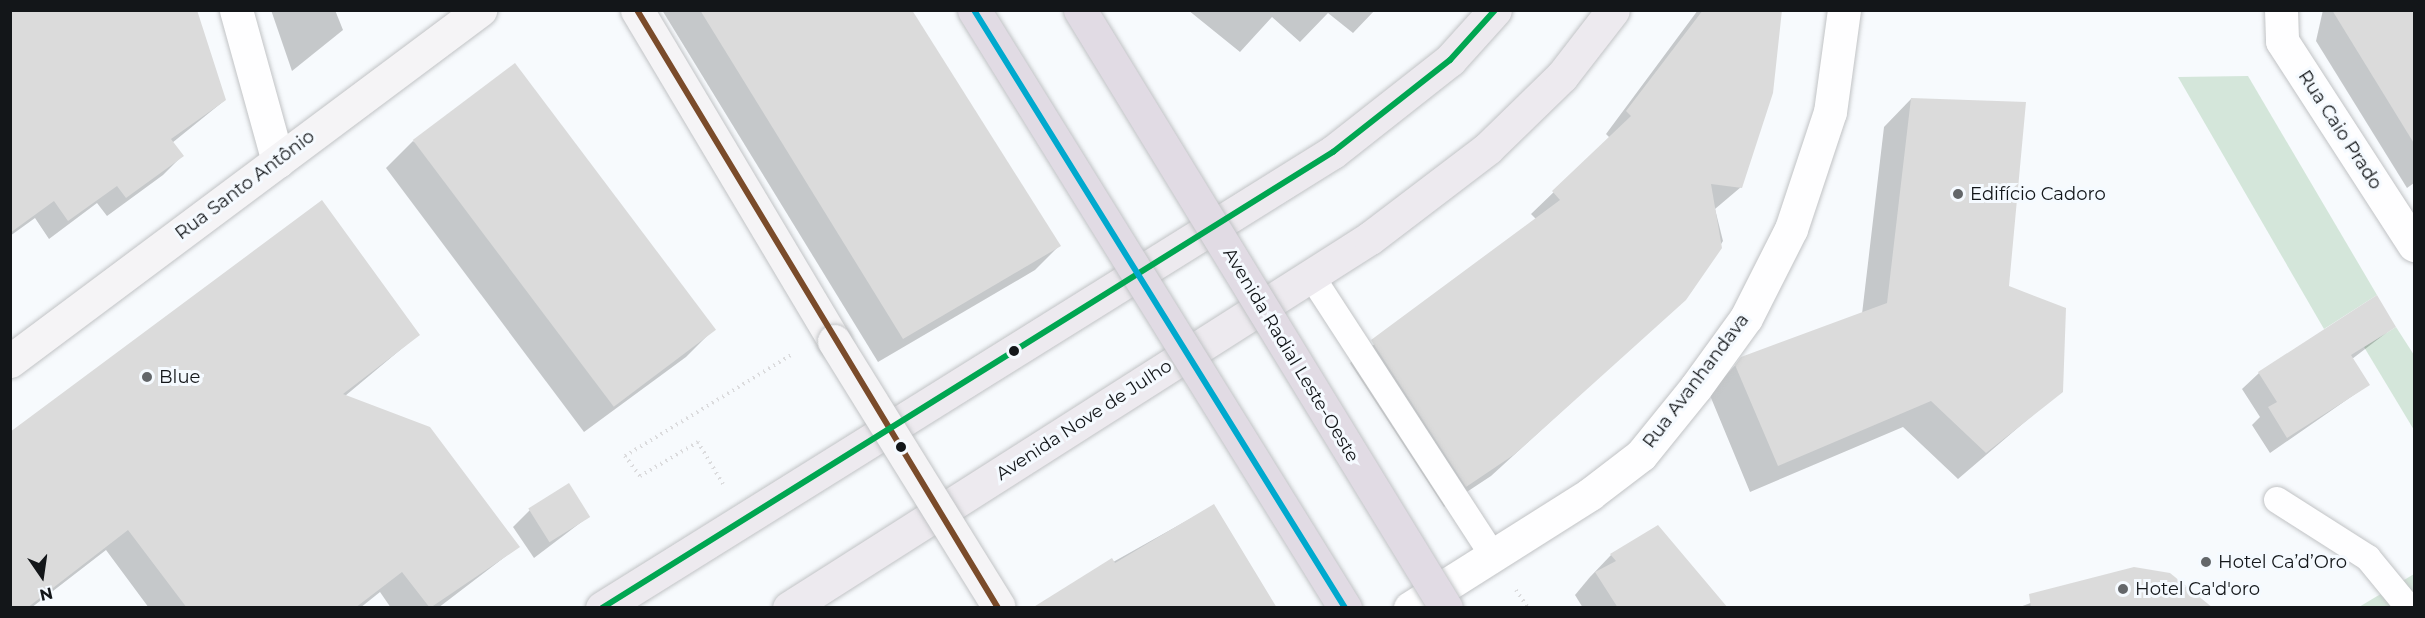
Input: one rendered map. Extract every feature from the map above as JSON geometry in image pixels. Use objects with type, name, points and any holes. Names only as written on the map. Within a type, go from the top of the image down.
[{"type":"highway","points":[[974,10],[1345,608]]},
{"type":"highway","name":"Avenida Radial Leste-Oeste","points":[[1080,10],[1446,608]]},
{"type":"main road","name":"Rua Santo Antônio","points":[[10,361],[480,10]]},
{"type":"main road","points":[[637,10],[831,336],[998,607]]},
{"type":"main road","points":[[602,608],[1333,152],[1450,60],[1495,10]]},
{"type":"main road","name":"Avenida Nove de Julho","points":[[789,608],[1312,277],[1488,148],[1562,76],[1613,10]]},
{"type":"street","points":[[236,10],[278,161]]},
{"type":"street","name":"Rua Avanhandava","points":[[1410,608],[1641,455],[1746,318],[1791,229],[1830,112],[1844,10]]},
{"type":"street","name":"Rua Caio Prado","points":[[2281,10],[2282,41],[2415,245]]},
{"type":"lane","points":[[1312,277],[1492,554]]},
{"type":"lane","points":[[2277,500],[2368,558],[2409,608]]},
{"type":"path","points":[[743,518],[698,442],[640,476],[625,456],[831,336]]},
{"type":"green space","points":[[2248,76],[2377,295],[2324,329],[2178,77]]},
{"type":"green space","points":[[2396,327],[2414,355],[2414,430],[2364,347]]},
{"type":"green space","points":[[2414,574],[2414,607],[2359,607]]},
{"type":"building","points":[[10,10],[197,10],[226,100],[171,139],[184,156],[126,198],[117,186],[68,221],[54,201],[10,233]]},
{"type":"building","points":[[700,10],[912,10],[1061,246],[903,339]]},
{"type":"building","points":[[1703,10],[1782,10],[1773,93],[1742,188],[1711,184],[1722,248],[1686,300],[1515,454],[1466,487],[1371,340],[1560,200],[1552,191],[1631,116],[1626,111]]},
{"type":"building","points":[[2332,10],[2415,10],[2415,145]]},
{"type":"building","points":[[515,63],[716,330],[614,407],[413,140]]},
{"type":"building","name":"Edifício Cadoro","points":[[1911,98],[2026,102],[2009,286],[2066,308],[2063,392],[1986,453],[1931,401],[1778,466],[1735,365],[1741,357],[1887,303]]},
{"type":"building","points":[[322,200],[420,335],[343,394],[430,427],[520,547],[430,608],[402,572],[355,608],[187,608],[128,530],[27,608],[10,608],[10,432]]},
{"type":"building","points":[[2377,295],[2396,327],[2351,355],[2370,385],[2287,438],[2268,407],[2277,402],[2258,372]]},
{"type":"building","points":[[569,483],[590,517],[549,542],[528,508]]},
{"type":"building","points":[[1214,504],[1277,608],[1032,608],[1112,558],[1115,563]]},
{"type":"building","points":[[1658,525],[1728,608],[1618,608],[1595,572],[1616,561],[1610,554]]},
{"type":"building","name":"Hotel Ca'd'oro","points":[[2134,567],[2170,573],[2213,608],[2031,608],[2029,594]]},
{"type":"transit line","points":[[637,10],[998,608]]},
{"type":"transit line","points":[[974,10],[1345,608]]},
{"type":"transit line","points":[[602,608],[1333,152],[1450,60],[1495,10]]},
{"type":"place","name":"Edifício Cadoro","points":[[1958,194]]},
{"type":"place","name":"Blue","points":[[147,377]]},
{"type":"place","name":"Hotel Ca’d’Oro","points":[[2206,562]]},
{"type":"place","name":"Hotel Ca'd'oro","points":[[2123,589]]}]
